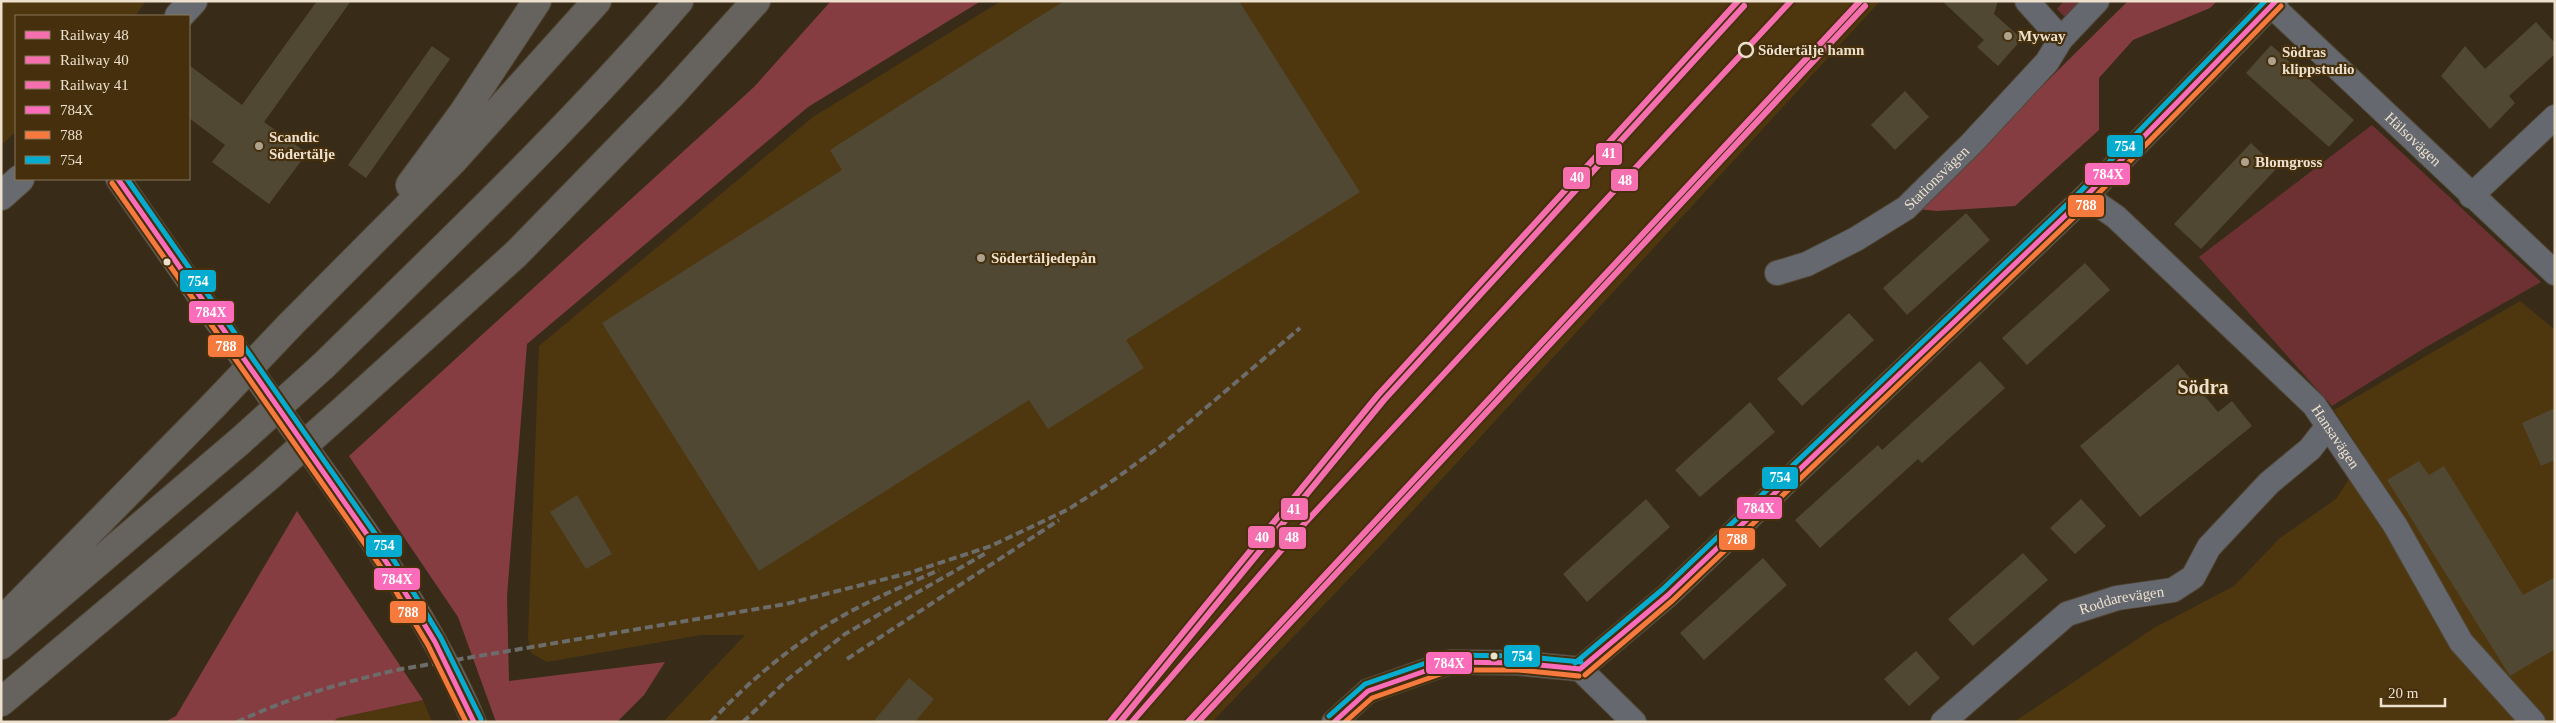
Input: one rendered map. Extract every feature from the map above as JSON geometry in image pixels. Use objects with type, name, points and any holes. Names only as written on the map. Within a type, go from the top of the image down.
[{"type":"highway","points":[[357,255],[463,113],[537,1]]},
{"type":"highway","points":[[1,622],[214,405],[357,255],[452,162],[597,1]]},
{"type":"highway","points":[[1,645],[238,442],[323,366],[474,218],[641,45],[679,1]]},
{"type":"highway","points":[[1,702],[267,478],[516,254],[671,95],[756,1]]},
{"type":"main road","points":[[180,15],[193,1]]},
{"type":"main road","points":[[1,196],[19,180]]},
{"type":"street","points":[[2027,1],[2061,39]]},
{"type":"street","name":"Stationsvägen","points":[[1778,273],[1807,264],[1856,239],[1906,208],[1971,144],[2047,62],[2061,39],[2098,1]]},
{"type":"street","points":[[1580,669],[1668,594],[2086,196],[2274,4]]},
{"type":"street","name":"Hälsovägen","points":[[2274,4],[2471,196],[2555,273]]},
{"type":"street","points":[[2471,196],[2555,117]]},
{"type":"street","points":[[119,180],[222,330],[394,572],[441,649],[474,722]]},
{"type":"street","name":"Hansavägen","points":[[2086,196],[2116,217],[2314,405],[2395,525],[2461,642],[2533,722]]},
{"type":"street","name":"Roddarevägen","points":[[1943,722],[2067,614],[2117,598],[2173,590],[2193,577],[2209,547],[2269,483],[2310,448],[2328,426]]},
{"type":"street","points":[[1334,722],[1368,691],[1451,662],[1518,663],[1580,669],[1634,722]]},
{"type":"shaded area","points":[[1,1],[146,1],[136,15],[15,15],[15,133],[1,145]]},
{"type":"shaded area","points":[[831,1],[981,1],[808,107],[527,344],[507,596],[509,681],[665,662],[644,695],[617,722],[496,722],[458,617],[349,456],[754,87]]},
{"type":"shaded area","points":[[1001,1],[1880,1],[1385,541],[1212,722],[663,722],[745,635],[701,635],[547,662],[531,653],[528,638],[539,346],[813,117]]},
{"type":"shaded area","points":[[2064,1],[2085,1],[2068,20],[2057,9]]},
{"type":"shaded area","points":[[2128,1],[2217,1],[2210,8],[2133,40],[2099,78],[2099,130],[2015,206],[1937,211],[1918,209]]},
{"type":"shaded area","points":[[2372,125],[2541,282],[2426,347],[2332,406],[2199,257]]},
{"type":"shaded area","points":[[2520,301],[2555,330],[2555,722],[2014,722],[2154,628],[2234,586],[2280,538],[2336,499],[2364,456],[2334,410]]},
{"type":"shaded area","points":[[297,511],[423,700],[338,718],[332,722],[165,722],[176,716]]},
{"type":"shaded area","points":[[423,700],[432,722],[332,722],[338,718]]},
{"type":"building","points":[[317,1],[351,1],[264,122],[307,153],[269,204],[212,162],[225,145],[190,119],[190,66],[242,105]]},
{"type":"building","name":"Södertäljedepån","points":[[1064,1],[1239,1],[1360,192],[1126,340],[1144,368],[1048,429],[1029,400],[759,571],[602,323],[842,170],[830,150]]},
{"type":"building","points":[[1942,1],[1998,1],[1994,14],[2022,39],[1998,66],[1977,47],[1984,40]]},
{"type":"building","points":[[2536,22],[2555,43],[2555,54],[2509,96],[2515,103],[2490,129],[2441,76],[2465,46],[2485,69]]},
{"type":"building","points":[[2271,45],[2354,120],[2329,147],[2246,73]]},
{"type":"building","points":[[432,46],[450,59],[366,178],[348,165]]},
{"type":"building","points":[[1905,91],[1929,117],[1895,150],[1871,125]]},
{"type":"building","points":[[2251,143],[2277,168],[2201,249],[2174,224]]},
{"type":"building","points":[[1966,213],[1990,240],[1907,315],[1883,288]]},
{"type":"building","points":[[2085,263],[2110,290],[2027,365],[2002,338]]},
{"type":"building","points":[[1849,313],[1874,340],[1802,406],[1777,379]]},
{"type":"building","points":[[1980,361],[2005,388],[1922,463],[1918,459],[1820,548],[1795,520],[1878,445],[1882,450]]},
{"type":"building","points":[[2178,364],[2218,412],[2232,401],[2252,426],[2140,517],[2080,446]]},
{"type":"building","points":[[1750,402],[1775,432],[1700,497],[1675,470]]},
{"type":"building","points":[[2555,408],[2555,460],[2541,466],[2522,423]]},
{"type":"building","points":[[2419,461],[2429,475],[2444,466],[2523,595],[2555,577],[2555,649],[2510,676],[2387,480]]},
{"type":"building","points":[[577,495],[612,554],[586,569],[550,512]]},
{"type":"building","points":[[1646,499],[1670,527],[1587,602],[1563,574]]},
{"type":"building","points":[[2081,499],[2106,526],[2075,554],[2050,528]]},
{"type":"building","points":[[2023,553],[2048,580],[1973,646],[1948,619]]},
{"type":"building","points":[[1763,558],[1787,585],[1704,660],[1680,633]]},
{"type":"building","points":[[1916,651],[1940,678],[1909,706],[1884,679]]},
{"type":"building","points":[[909,678],[934,699],[915,722],[873,722]]},
{"type":"railway","points":[[237,722],[256,713],[315,692],[396,670],[786,604],[909,573],[991,546],[1067,510],[1108,484],[1162,445],[1300,328]]},
{"type":"railway","points":[[847,659],[1059,520]]},
{"type":"railway","points":[[743,722],[787,680],[845,634],[986,553]]},
{"type":"railway","points":[[711,722],[764,671],[803,641],[865,604],[939,570]]},
{"type":"rail line","name":"40","points":[[1110,722],[1378,395],[1738,1]]},
{"type":"rail line","name":"48","points":[[1132,722],[1305,523],[1791,1]]},
{"type":"rail line","name":"40","points":[[1188,722],[1860,1]]},
{"type":"rail line","name":"41","points":[[1120,722],[1384,400],[1744,6]]},
{"type":"rail line","name":"41","points":[[1198,722],[1865,6]]},
{"type":"transit line","name":"754","points":[[1575,663],[1663,589],[2081,191],[2265,1]]},
{"type":"transit line","name":"784X","points":[[1580,669],[1668,595],[2086,196],[2276,1]]},
{"type":"transit line","name":"788","points":[[1585,675],[1673,600],[2091,201],[2281,6]]},
{"type":"transit line","name":"784X","points":[[119,180],[389,566],[435,642],[474,722]]},
{"type":"transit line","name":"754","points":[[128,180],[395,562],[441,638],[481,719]]},
{"type":"transit line","name":"788","points":[[112,183],[383,570],[428,645],[466,722]]},
{"type":"transit line","name":"754","points":[[1329,716],[1365,684],[1449,655],[1518,656],[1581,662]]},
{"type":"transit line","name":"784X","points":[[1334,722],[1368,691],[1451,662],[1518,663],[1580,669]]},
{"type":"transit line","name":"788","points":[[1345,722],[1372,698],[1452,670],[1518,670],[1579,676]]},
{"type":"place","name":"Myway","points":[[2008,36]]},
{"type":"place","name":"Södertälje hamn","points":[[1746,50]]},
{"type":"place","name":"Södras klippstudio","points":[[2272,61]]},
{"type":"place","name":"Scandic Södertälje","points":[[259,146]]},
{"type":"place","name":"Blomgross","points":[[2245,162]]},
{"type":"place","name":"Södertäljedepån","points":[[981,258]]},
{"type":"district","name":"Södra","points":[[2203,387]]}]
